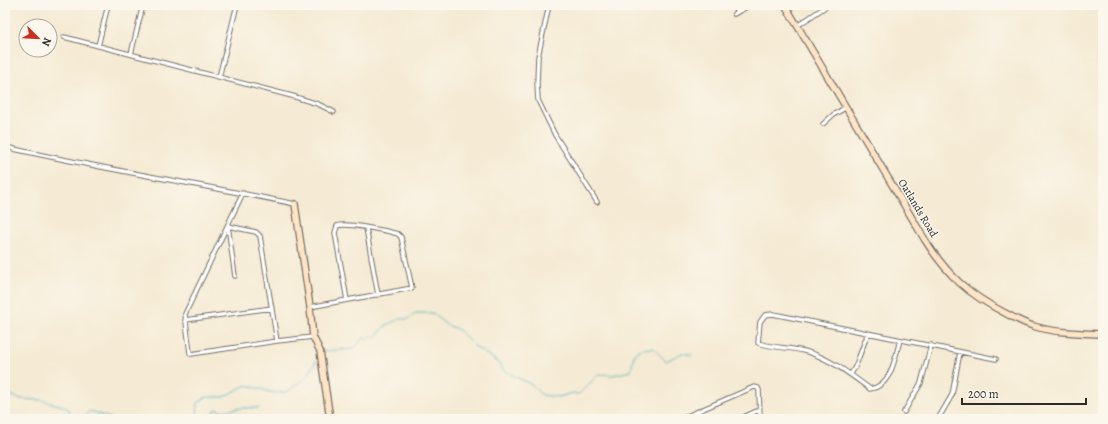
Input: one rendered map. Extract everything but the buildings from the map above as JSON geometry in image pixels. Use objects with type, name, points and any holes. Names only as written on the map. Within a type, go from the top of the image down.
[{"type":"street","points":[[98,46],[108,5]]},
{"type":"street","points":[[131,54],[143,5]]},
{"type":"street","points":[[219,77],[237,5]]},
{"type":"street","points":[[549,5],[538,57],[538,100],[555,135],[597,202]]},
{"type":"street","points":[[598,5],[616,9],[624,9],[640,5]]},
{"type":"street","points":[[734,14],[750,5]]},
{"type":"street","name":"Oatlands Road","points":[[785,5],[931,250],[946,270],[968,291],[983,301],[1032,326],[1062,332],[1103,334]]},
{"type":"street","points":[[818,5],[820,10]]},
{"type":"street","points":[[797,26],[828,5]]},
{"type":"street","points":[[64,37],[318,104],[334,112]]},
{"type":"street","points":[[823,124],[833,115],[845,108]]},
{"type":"street","points":[[5,147],[295,204],[313,337],[320,351],[330,419]]},
{"type":"street","points":[[243,193],[186,310],[185,320],[189,352],[191,354],[313,337]]},
{"type":"street","points":[[310,307],[412,288],[398,234],[339,225],[335,230],[347,300]]},
{"type":"street","points":[[228,226],[235,276]]},
{"type":"street","points":[[228,226],[256,232],[260,236],[277,341]]},
{"type":"street","points":[[366,228],[378,295]]},
{"type":"street","points":[[185,320],[272,308]]},
{"type":"street","points":[[900,340],[889,374],[877,388],[870,389],[851,374],[828,361],[804,351],[767,346],[758,343],[760,322],[765,315],[773,314],[996,358]]},
{"type":"street","points":[[851,374],[856,365],[868,332]]},
{"type":"street","points":[[904,412],[921,383],[931,346]]},
{"type":"street","points":[[938,419],[952,395],[960,352]]},
{"type":"street","points":[[680,419],[754,387],[758,388],[759,390],[760,419]]},
{"type":"street","points":[[739,419],[759,410]]},
{"type":"street","points":[[5,416],[10,419]]},
{"type":"waterway","points":[[323,351],[354,349],[362,339],[377,336],[385,326],[399,319],[408,319],[416,313],[433,313],[445,324],[459,330],[474,346],[498,362],[503,370],[532,385],[542,395],[558,397],[573,393],[579,394],[599,374],[613,375],[631,371],[634,355],[641,349],[653,348],[666,361],[682,353],[692,355]]},
{"type":"waterway","points":[[197,419],[198,403],[206,397],[224,397],[246,385],[274,393],[287,392],[308,376],[318,357]]},
{"type":"waterway","points":[[5,374],[7,376],[7,393],[19,399],[41,400],[66,407],[76,419]]},
{"type":"waterway","points":[[197,419],[212,414],[216,409],[222,411],[243,408],[259,408]]},
{"type":"waterway","points":[[80,419],[90,411],[113,419]]}]
